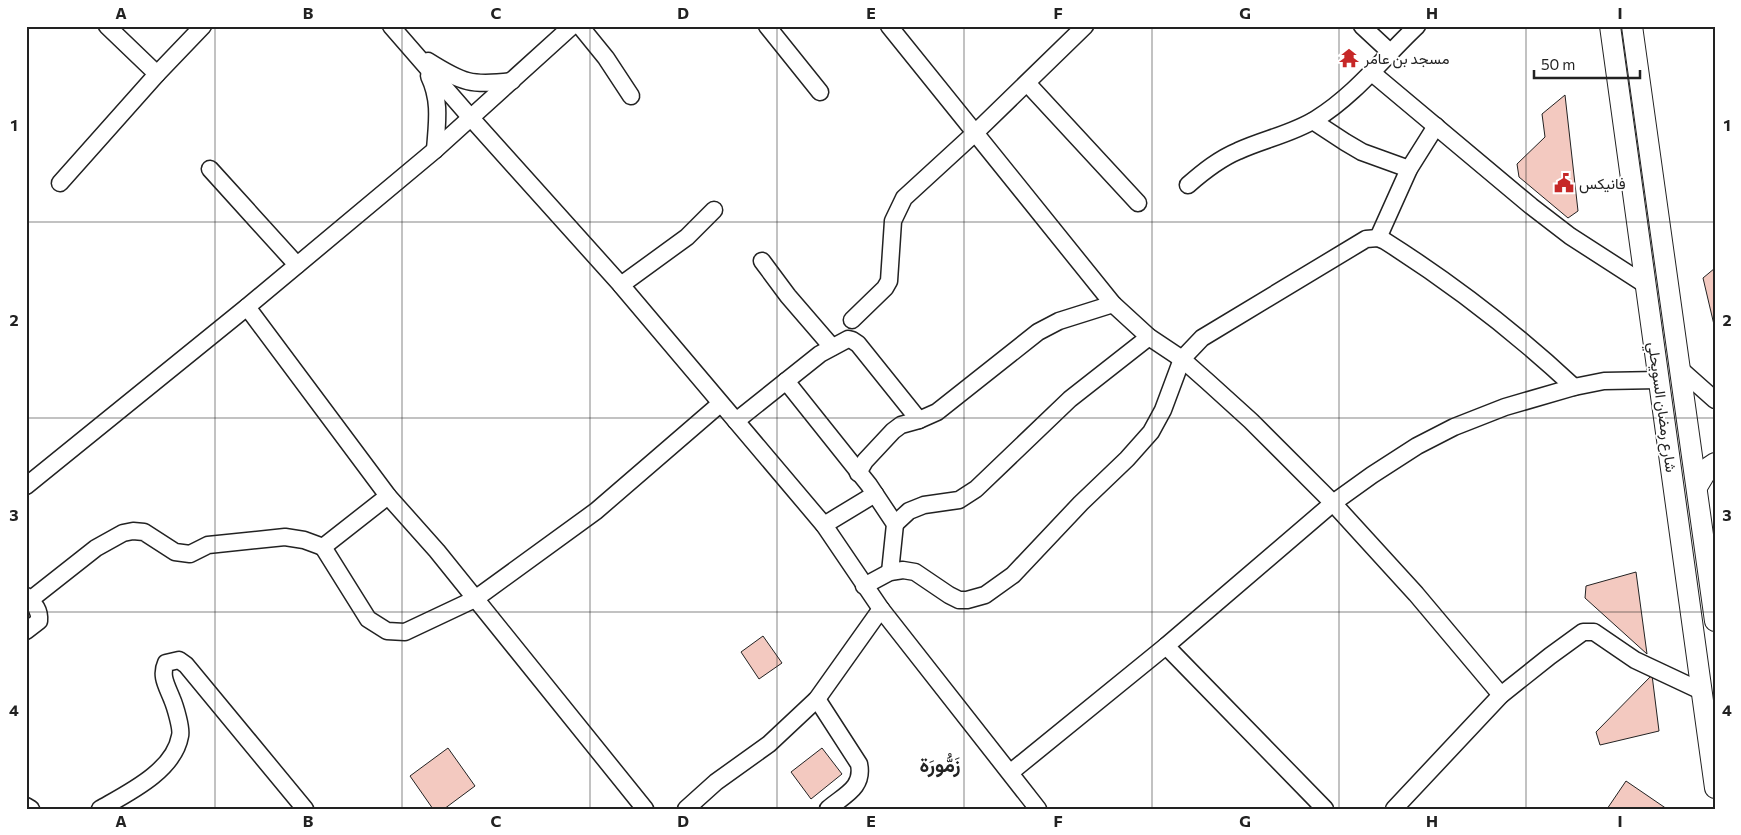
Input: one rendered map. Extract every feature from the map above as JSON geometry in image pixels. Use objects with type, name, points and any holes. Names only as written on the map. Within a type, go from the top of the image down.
[{"type":"main road","name":"شارع رمضان السويحلي","points":[[1610,26],[1700,691],[1715,788]]},
{"type":"main road","name":"شارع رمضان السويحلي","points":[[1632,26],[1715,621]]},
{"type":"main road","points":[[1697,488],[1709,467],[1715,464]]},
{"type":"street","points":[[107,26],[157,74]]},
{"type":"street","points":[[60,183],[157,74],[203,26]]},
{"type":"street","points":[[391,26],[621,286],[824,526],[881,609],[1011,772],[1038,809]]},
{"type":"street","points":[[26,486],[247,307],[435,150],[512,81],[554,32],[572,26]]},
{"type":"street","points":[[580,26],[606,58],[631,96]]},
{"type":"street","points":[[767,26],[820,92]]},
{"type":"street","points":[[889,26],[1113,304],[1148,337],[1182,359],[1250,421],[1333,504],[1416,594],[1501,695]]},
{"type":"street","points":[[852,320],[885,288],[889,281],[892,221],[904,198],[976,132],[1085,26]]},
{"type":"street","points":[[1362,26],[1390,52]]},
{"type":"street","points":[[1188,185],[1215,162],[1239,150],[1272,139],[1313,121],[1336,107],[1417,26]]},
{"type":"street","points":[[419,58],[465,82],[486,84],[512,81]]},
{"type":"street","points":[[419,58],[435,89],[438,106],[435,150]]},
{"type":"street","points":[[1371,72],[1531,206],[1562,230],[1646,285]]},
{"type":"street","points":[[1027,83],[1138,203]]},
{"type":"street","points":[[1313,121],[1362,152],[1409,169]]},
{"type":"street","points":[[1378,238],[1409,169],[1436,126]]},
{"type":"street","points":[[210,169],[297,265]]},
{"type":"street","points":[[621,286],[687,237],[714,210]]},
{"type":"street","points":[[864,586],[890,572],[903,570],[915,572],[959,600],[967,600],[985,595],[1014,575],[1151,432],[1163,410],[1182,359],[1202,338],[1366,239],[1378,238],[1393,246],[1464,294],[1531,346],[1574,387]]},
{"type":"street","points":[[762,261],[788,296],[832,347]]},
{"type":"street","points":[[858,473],[865,461],[893,431],[901,425],[937,412],[1038,332],[1059,321],[1113,304]]},
{"type":"street","points":[[247,307],[388,496],[437,551],[645,809]]},
{"type":"street","points":[[895,524],[909,511],[924,505],[959,500],[976,489],[1070,399],[1148,337]]},
{"type":"street","points":[[736,421],[820,354],[848,339],[858,344],[919,420]]},
{"type":"street","points":[[1679,368],[1715,400]]},
{"type":"street","points":[[1011,772],[1166,646],[1333,504],[1372,475],[1417,446],[1454,427],[1505,407],[1574,387],[1604,381],[1659,380]]},
{"type":"street","points":[[786,381],[875,494],[895,524],[890,572]]},
{"type":"street","points":[[26,631],[39,621],[38,608],[28,598],[96,548],[123,533],[133,531],[144,532],[175,552],[190,554],[208,545],[286,538],[304,540],[323,547],[368,619],[387,632],[405,632],[476,599],[596,510],[720,404]]},
{"type":"street","points":[[824,526],[875,494]]},
{"type":"street","points":[[323,547],[388,496]]},
{"type":"street","points":[[686,809],[716,782],[769,744],[817,699],[881,609]]},
{"type":"street","points":[[1394,809],[1501,695],[1583,632],[1588,631],[1599,635],[1635,660],[1700,691]]},
{"type":"street","points":[[1166,646],[1325,809]]},
{"type":"street","points":[[100,809],[156,774],[173,754],[181,735],[163,670],[166,663],[178,660],[186,665],[305,809]]},
{"type":"street","points":[[817,699],[859,764],[860,770],[860,777],[856,786],[828,809]]},
{"type":"street","points":[[26,806],[31,809]]},
{"type":"building","points":[[1565,95],[1578,211],[1568,218],[1519,177],[1517,164],[1545,137],[1542,114]]},
{"type":"building","points":[[1715,268],[1715,329],[1703,278]]},
{"type":"building","points":[[1636,572],[1647,654],[1585,598],[1586,586]]},
{"type":"building","points":[[763,636],[782,663],[759,679],[741,652]]},
{"type":"building","points":[[1652,675],[1659,731],[1600,745],[1596,732]]},
{"type":"building","points":[[448,748],[475,786],[444,809],[433,809],[410,776]]},
{"type":"building","points":[[822,748],[842,774],[811,799],[791,772]]},
{"type":"building","points":[[1626,781],[1667,809],[1607,809]]},
{"type":"place","name":"مسجد بن عامر","points":[[1349,58]]},
{"type":"place","name":"فانيكس","points":[[1564,183]]},
{"type":"district","name":"زَمُّورَة","points":[[940,764]]}]
